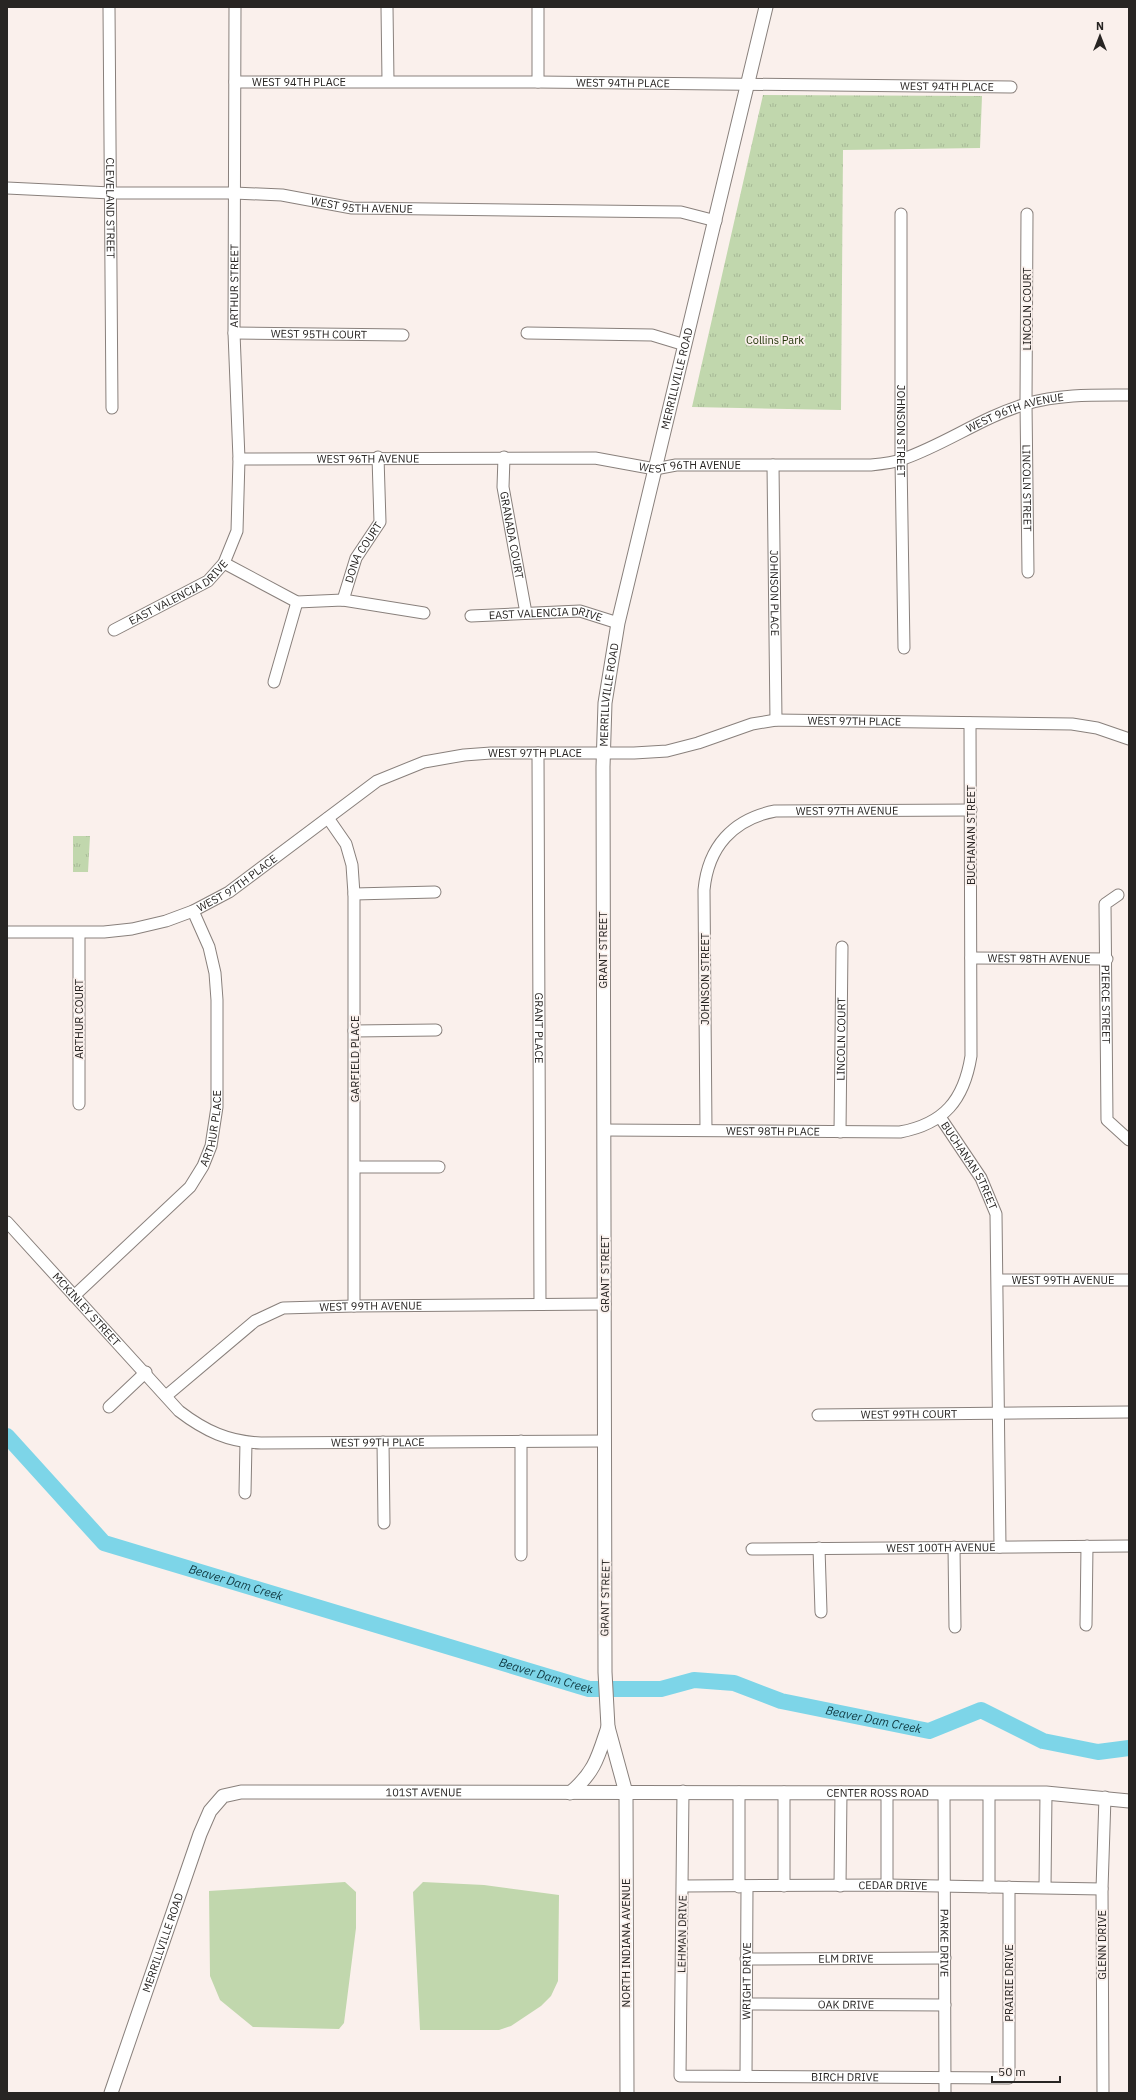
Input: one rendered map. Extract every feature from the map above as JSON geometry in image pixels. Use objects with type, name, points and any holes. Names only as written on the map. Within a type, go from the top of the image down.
[{"type":"street","name":"CLEVELAND STREET","points":[[109,7],[112,408]]},
{"type":"street","name":"ARTHUR STREET","points":[[224,563],[237,531],[239,459],[234,333],[235,7]]},
{"type":"street","points":[[387,7],[388,81]]},
{"type":"street","points":[[538,7],[538,82]]},
{"type":"street","name":"MERRILLVILLE ROAD","points":[[603,753],[605,703],[618,623],[749,84],[766,7]]},
{"type":"street","name":"WEST 94TH PLACE","points":[[235,82],[388,81],[1011,87]]},
{"type":"street","name":"WEST 95TH AVENUE","points":[[7,188],[111,193],[234,193],[282,196],[352,208],[681,212],[716,221]]},
{"type":"street","name":"JOHNSON STREET","points":[[901,214],[901,460],[904,648]]},
{"type":"street","name":"LINCOLN COURT","points":[[1026,404],[1027,214]]},
{"type":"street","name":"WEST 95TH COURT","points":[[234,333],[403,335]]},
{"type":"street","points":[[528,333],[652,335],[685,345]]},
{"type":"street","name":"WEST 96TH AVENUE","points":[[239,459],[378,457],[595,458],[655,469],[676,465],[870,465],[901,460],[936,446],[978,423],[1026,404],[1067,395],[1129,395]]},
{"type":"street","name":"LINCOLN STREET","points":[[1026,404],[1028,572]]},
{"type":"street","name":"DONA COURT","points":[[343,600],[356,558],[380,522],[378,457]]},
{"type":"street","name":"GRANADA COURT","points":[[504,457],[503,487],[526,613]]},
{"type":"street","name":"JOHNSON PLACE","points":[[773,465],[776,720]]},
{"type":"street","name":"EAST VALENCIA DRIVE","points":[[114,630],[208,581],[224,563],[297,602]]},
{"type":"street","points":[[274,682],[297,602],[343,600],[424,613]]},
{"type":"street","name":"EAST VALENCIA DRIVE","points":[[471,616],[580,611],[618,623]]},
{"type":"street","name":"WEST 97TH PLACE","points":[[7,932],[79,933],[132,929],[166,921],[194,911],[229,892],[377,781],[424,762],[464,755],[667,751],[698,743],[745,726],[776,720],[1072,724],[1096,728],[1129,739]]},
{"type":"street","name":"BUCHANAN STREET","points":[[970,723],[971,1056],[968,1074],[960,1094],[940,1117],[982,1178],[996,1214],[1000,1413],[1000,1547]]},
{"type":"street","name":"GRANT PLACE","points":[[538,753],[540,1304]]},
{"type":"street","name":"GRANT STREET","points":[[603,753],[605,1672],[608,1727],[626,1793]]},
{"type":"street","name":"WEST 97TH AVENUE","points":[[729,834],[744,821],[759,814],[775,811],[971,810]]},
{"type":"street","name":"GARFIELD PLACE","points":[[328,818],[346,844],[352,865],[354,894],[354,1306]]},
{"type":"street","name":"JOHNSON STREET","points":[[706,1130],[704,890],[706,876],[711,860],[729,834]]},
{"type":"street","points":[[354,894],[435,892]]},
{"type":"street","name":"PIERCE STREET","points":[[1118,895],[1105,904],[1107,959],[1107,1120],[1129,1140]]},
{"type":"street","name":"ARTHUR PLACE","points":[[74,1296],[190,1187],[203,1166],[211,1146],[217,1106],[217,1000],[215,973],[209,947],[194,911]]},
{"type":"street","name":"ARTHUR COURT","points":[[79,933],[79,1104]]},
{"type":"street","name":"LINCOLN COURT","points":[[840,1132],[842,947]]},
{"type":"street","name":"WEST 98TH AVENUE","points":[[971,958],[1107,959]]},
{"type":"street","points":[[354,1031],[436,1030]]},
{"type":"street","name":"WEST 98TH PLACE","points":[[604,1130],[900,1132],[918,1128],[940,1117]]},
{"type":"street","points":[[355,1167],[439,1167]]},
{"type":"street","name":"MCKINLEY STREET","points":[[7,1222],[146,1372],[166,1396]]},
{"type":"street","name":"WEST 99TH AVENUE","points":[[998,1280],[1129,1280]]},
{"type":"street","name":"WEST 99TH AVENUE","points":[[166,1396],[255,1321],[283,1308],[605,1304]]},
{"type":"street","points":[[109,1407],[146,1372]]},
{"type":"street","name":"WEST 99TH PLACE","points":[[166,1396],[179,1411],[198,1426],[225,1438],[246,1442],[605,1441]]},
{"type":"street","points":[[1000,1413],[1129,1412]]},
{"type":"street","name":"WEST 99TH COURT","points":[[818,1415],[1000,1413]]},
{"type":"street","points":[[521,1441],[521,1555]]},
{"type":"street","points":[[245,1493],[246,1442]]},
{"type":"street","points":[[383,1442],[384,1524]]},
{"type":"street","points":[[1086,1625],[1087,1546]]},
{"type":"street","name":"WEST 100TH AVENUE","points":[[752,1549],[1129,1546]]},
{"type":"street","points":[[954,1547],[955,1627]]},
{"type":"street","points":[[819,1548],[821,1612]]},
{"type":"street","points":[[570,1793],[585,1780],[596,1762],[608,1727]]},
{"type":"street","name":"CENTER ROSS ROAD","points":[[626,1793],[684,1791],[1046,1793],[1105,1797],[1129,1801]]},
{"type":"street","name":"LEHMAN DRIVE","points":[[680,2076],[684,1791]]},
{"type":"street","name":"101ST AVENUE","points":[[222,1796],[241,1792],[626,1793]]},
{"type":"street","name":"WRIGHT DRIVE","points":[[739,1792],[746,1960],[746,2076]]},
{"type":"street","points":[[784,1792],[784,1886]]},
{"type":"street","points":[[840,1886],[841,1792]]},
{"type":"street","name":"NORTH INDIANA AVENUE","points":[[626,1793],[627,2093]]},
{"type":"street","points":[[887,1885],[888,1793]]},
{"type":"street","name":"PARKE DRIVE","points":[[944,1793],[945,2093]]},
{"type":"street","points":[[989,1793],[989,1887]]},
{"type":"street","points":[[1045,1887],[1046,1793]]},
{"type":"street","name":"MERRILLVILLE ROAD","points":[[111,2093],[200,1834],[210,1811],[222,1796]]},
{"type":"street","name":"GLENN DRIVE","points":[[1102,2093],[1102,1889],[1105,1797]]},
{"type":"street","name":"CEDAR DRIVE","points":[[683,1886],[887,1885],[1102,1889]]},
{"type":"street","name":"PRAIRIE DRIVE","points":[[1009,1887],[1009,2078]]},
{"type":"street","name":"ELM DRIVE","points":[[746,1960],[945,1958]]},
{"type":"street","name":"OAK DRIVE","points":[[747,2004],[945,2005]]},
{"type":"street","name":"BIRCH DRIVE","points":[[680,2076],[945,2079],[1009,2078]]},
{"type":"green space","name":"Collins Park","points":[[763,95],[982,96],[980,148],[843,150],[841,410],[692,407]]},
{"type":"green space","points":[[73,836],[90,836],[88,872],[73,872]]},
{"type":"green space","points":[[345,1882],[356,1892],[356,1928],[344,2023],[339,2029],[253,2027],[220,2000],[210,1976],[209,1891]]},
{"type":"green space","points":[[423,1882],[484,1885],[559,1895],[558,1981],[551,1996],[541,2006],[511,2026],[499,2030],[420,2030],[413,1892]]},
{"type":"waterway","name":"Beaver Dam Creek","points":[[7,1436],[104,1543],[589,1689],[661,1689],[694,1680],[734,1683],[781,1701],[929,1731],[981,1710],[1043,1741],[1098,1752],[1129,1748]]}]
